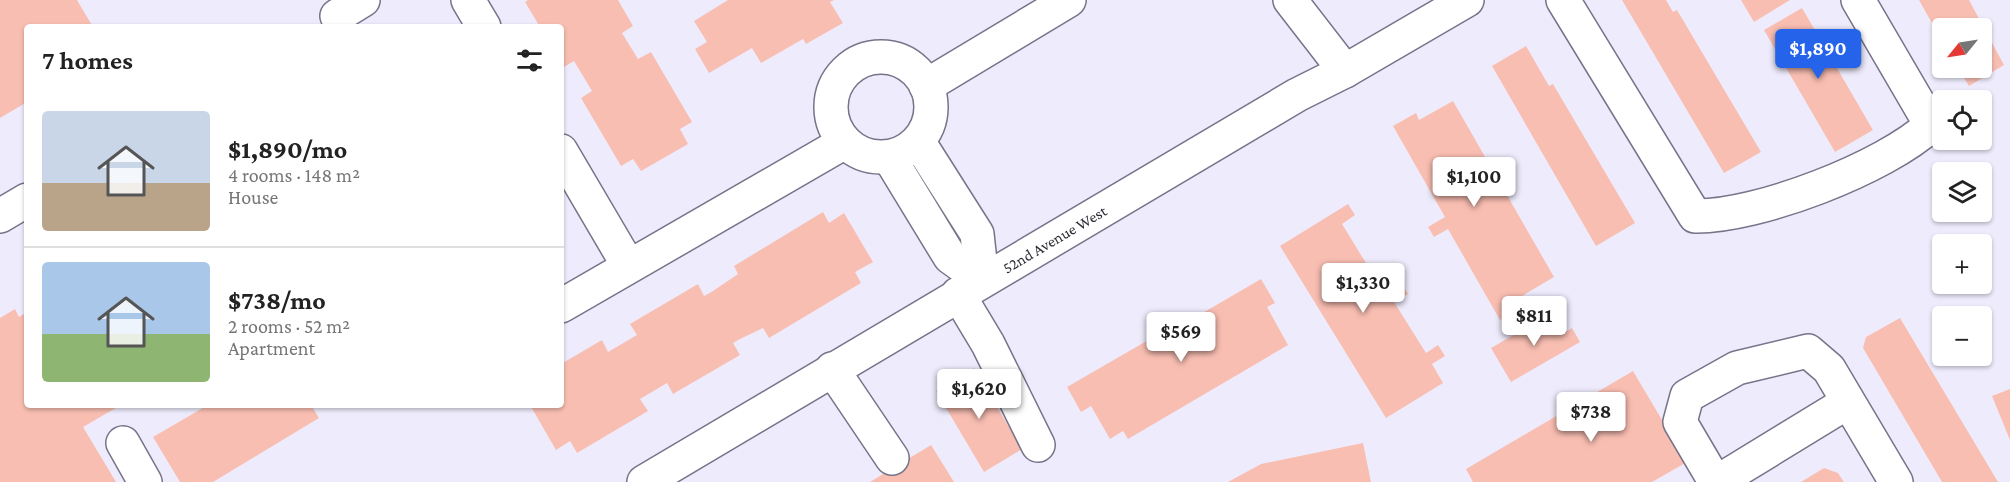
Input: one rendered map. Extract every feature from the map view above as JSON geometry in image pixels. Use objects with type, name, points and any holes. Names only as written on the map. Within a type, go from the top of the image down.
[{"type":"street","points":[[468,0],[482,24]]},
{"type":"street","points":[[926,86],[1069,0]]},
{"type":"street","points":[[1290,0],[1345,71]]},
{"type":"street","name":"52nd Avenue West","points":[[644,482],[1297,95],[1345,71],[1467,0]]},
{"type":"street","points":[[1563,0],[1695,216],[1717,216],[1830,183],[1915,139],[1931,125],[1858,0]]},
{"type":"street","points":[[880,57],[897,60],[911,67],[926,86],[931,111],[927,128],[918,141],[905,151],[889,157],[873,157],[858,151],[845,141],[835,128],[831,112],[832,96],[838,81],[849,68],[864,60],[880,57]]},
{"type":"street","points":[[564,304],[845,141]]},
{"type":"street","points":[[918,141],[977,234],[970,287]]},
{"type":"street","points":[[564,157],[628,265]]},
{"type":"street","points":[[889,157],[970,287],[988,344],[1038,445]]},
{"type":"street","points":[[0,216],[24,202]]},
{"type":"street","points":[[1848,402],[1722,479],[1710,473],[1680,422],[1687,396],[1737,368],[1808,351],[1829,369],[1896,482]]},
{"type":"street","points":[[832,369],[892,458]]},
{"type":"street","points":[[123,443],[146,482]]},
{"type":"building","points":[[0,0],[77,0],[91,24],[24,24],[24,104],[0,118]]},
{"type":"building","points":[[528,0],[618,0],[633,26],[622,33],[638,59],[651,52],[692,122],[680,129],[688,144],[641,171],[633,159],[621,166],[581,98],[592,91],[574,61],[564,67],[564,24],[538,24],[525,2]]},
{"type":"building","points":[[728,0],[834,0],[830,2],[843,23],[806,44],[803,39],[761,63],[752,48],[709,73],[695,49],[707,42],[694,21]]},
{"type":"building","points":[[1622,0],[1666,0],[1673,12],[1677,10],[1761,152],[1724,173]]},
{"type":"building","points":[[1741,0],[1790,0],[1754,22]]},
{"type":"building","points":[[1919,0],[1969,0],[1979,18],[1932,18],[1932,23]]},
{"type":"building","points":[[1802,8],[1873,130],[1835,152],[1764,30]]},
{"type":"building","points":[[1992,43],[2004,65],[1992,72]]},
{"type":"building","points":[[1526,46],[1549,86],[1553,84],[1635,223],[1596,246],[1492,66]]},
{"type":"building","points":[[1964,78],[1982,78],[1969,86]]},
{"type":"building","points":[[1453,101],[1554,277],[1517,299],[1522,308],[1500,320],[1448,229],[1434,237],[1428,227],[1445,217],[1393,126],[1416,113],[1419,120]]},
{"type":"building","points":[[1348,204],[1355,215],[1342,224],[1385,294],[1401,283],[1408,294],[1394,302],[1426,353],[1438,345],[1445,356],[1432,364],[1443,383],[1386,418],[1280,246]]},
{"type":"building","points":[[823,212],[829,223],[844,213],[873,262],[855,272],[861,283],[769,338],[763,328],[733,343],[740,355],[673,394],[667,383],[640,399],[648,411],[577,453],[570,441],[556,450],[532,408],[564,408],[564,362],[602,340],[608,352],[637,335],[630,324],[698,284],[704,296],[713,291],[738,274],[734,266]]},
{"type":"building","points":[[1261,279],[1275,303],[1267,307],[1288,345],[1128,439],[1123,431],[1110,439],[1091,406],[1081,412],[1067,387],[1157,335],[1149,321],[1160,315],[1170,332]]},
{"type":"building","points":[[15,309],[19,317],[24,314],[24,408],[116,408],[83,427],[116,482],[0,482],[0,318]]},
{"type":"building","points":[[1552,313],[1564,333],[1572,328],[1580,342],[1511,382],[1491,348]]},
{"type":"building","points":[[1900,318],[1998,482],[1942,482],[1863,348],[1866,337]]},
{"type":"building","points":[[974,368],[1022,449],[984,472],[936,391]]},
{"type":"building","points":[[1633,371],[1687,462],[1652,482],[1473,482],[1466,469]]},
{"type":"building","points":[[2010,389],[2010,440],[1992,396]]},
{"type":"building","points":[[203,408],[313,408],[319,418],[213,482],[180,482],[153,437]]},
{"type":"building","points":[[1363,443],[1371,482],[1228,482],[1261,464]]},
{"type":"building","points":[[931,445],[954,482],[870,482]]},
{"type":"building","points":[[1824,468],[1838,473],[1844,482],[1801,482]]}]
